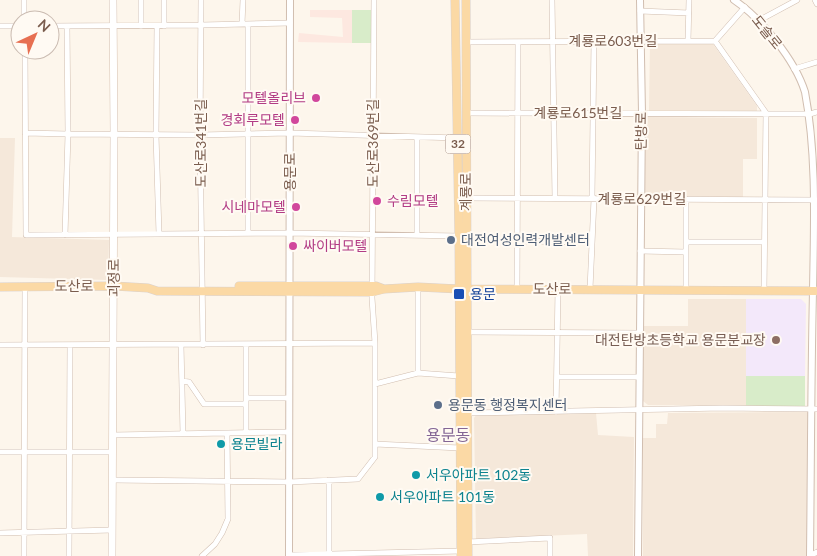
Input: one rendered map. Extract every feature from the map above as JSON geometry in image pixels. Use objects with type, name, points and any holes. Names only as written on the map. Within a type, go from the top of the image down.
[{"type":"main road","name":"괴정로","points":[[112,556],[114,346],[113,0]]},
{"type":"main road","name":"계룡로","points":[[455,0],[459,236],[467,332],[468,556]]},
{"type":"main road","name":"계룡로","points":[[461,553],[460,376],[466,198],[466,0]]},
{"type":"main road","name":"도산로","points":[[0,287],[114,286],[148,288],[157,291],[202,288],[384,289],[418,287],[463,289],[815,291]]},
{"type":"street","points":[[141,0],[141,26]]},
{"type":"street","points":[[164,0],[164,26]]},
{"type":"street","name":"도산로341번길","points":[[201,0],[202,288]]},
{"type":"street","points":[[243,0],[248,134],[248,234]]},
{"type":"street","name":"용문로","points":[[289,555],[290,0]]},
{"type":"street","name":"도산로369번길","points":[[329,480],[358,480],[375,458],[375,343],[372,289],[374,0]]},
{"type":"street","points":[[552,0],[555,198]]},
{"type":"street","name":"탄방로","points":[[638,556],[642,113],[640,0]]},
{"type":"street","points":[[688,41],[689,0]]},
{"type":"street","name":"도솔로","points":[[734,0],[760,20],[794,69],[814,113],[817,156],[817,200],[814,466],[810,556]]},
{"type":"street","points":[[760,20],[797,0]]},
{"type":"street","points":[[815,0],[817,4]]},
{"type":"street","points":[[745,7],[715,41],[766,113],[764,290]]},
{"type":"street","points":[[640,11],[689,13]]},
{"type":"street","points":[[60,26],[290,23]]},
{"type":"street","points":[[65,234],[68,134],[67,26]]},
{"type":"street","points":[[157,26],[156,135],[159,234]]},
{"type":"street","name":"계룡로603번길","points":[[466,42],[715,41]]},
{"type":"street","points":[[518,42],[518,289]]},
{"type":"street","points":[[590,289],[594,199],[592,196],[594,42]]},
{"type":"street","points":[[25,60],[26,234],[289,233],[459,236]]},
{"type":"street","points":[[794,69],[817,62]]},
{"type":"street","name":"계룡로615번길","points":[[466,113],[814,113]]},
{"type":"street","points":[[25,132],[156,135],[290,133],[458,138]]},
{"type":"street","points":[[417,136],[418,235]]},
{"type":"street","name":"계룡로629번길","points":[[466,198],[817,200]]},
{"type":"street","points":[[686,199],[686,290]]},
{"type":"street","points":[[518,241],[592,242]]},
{"type":"street","points":[[686,242],[764,242]]},
{"type":"street","points":[[640,251],[686,252]]},
{"type":"street","points":[[24,556],[25,287]]},
{"type":"street","points":[[418,287],[418,373]]},
{"type":"street","points":[[202,288],[203,344]]},
{"type":"street","points":[[556,412],[558,289]]},
{"type":"street","points":[[467,332],[639,333]]},
{"type":"street","points":[[0,345],[114,346],[375,343]]},
{"type":"street","points":[[246,344],[246,433]]},
{"type":"street","points":[[69,556],[70,345]]},
{"type":"street","points":[[181,345],[183,434]]},
{"type":"street","points":[[375,384],[418,373],[460,376]]},
{"type":"street","points":[[558,377],[639,377]]},
{"type":"street","points":[[182,382],[189,382],[204,404],[289,398]]},
{"type":"street","points":[[468,413],[723,408],[814,409]]},
{"type":"street","points":[[113,435],[289,432]]},
{"type":"street","points":[[202,556],[215,544],[228,519],[226,481],[227,434]]},
{"type":"street","points":[[374,444],[460,448]]},
{"type":"street","points":[[0,452],[112,452]]},
{"type":"street","points":[[113,480],[289,482],[329,480],[329,555]]},
{"type":"street","points":[[0,533],[112,530]]},
{"type":"street","points":[[468,542],[550,538],[550,556]]},
{"type":"street","points":[[810,556],[817,552]]},
{"type":"street","points":[[289,555],[461,553]]},
{"type":"shaded area","points":[[310,10],[352,10],[352,43],[298,42],[299,33],[343,37],[342,18],[310,17]]},
{"type":"shaded area","points":[[650,44],[713,44],[757,106],[757,111],[649,111]]},
{"type":"shaded area","points":[[645,117],[757,118],[757,159],[743,159],[743,197],[645,196]]},
{"type":"shaded area","points":[[0,138],[15,138],[12,237],[109,240],[108,280],[0,277]]},
{"type":"shaded area","points":[[688,299],[746,299],[746,406],[648,405],[643,401],[643,326],[688,326]]},
{"type":"shaded area","name":"대전탄방초등학교 용문분교장","points":[[746,299],[801,299],[806,304],[805,376],[746,376]]},
{"type":"shaded area","points":[[808,412],[807,556],[643,556],[643,438],[656,438],[656,424],[667,424],[668,413]]},
{"type":"shaded area","points":[[596,413],[598,435],[634,437],[633,556],[588,556],[587,534],[476,539],[474,418],[477,414]]},
{"type":"green space","points":[[352,10],[371,10],[374,15],[371,43],[352,43]]},
{"type":"green space","points":[[746,376],[805,376],[805,407],[746,406]]},
{"type":"place","name":"모텔올리브","points":[[316,98]]},
{"type":"place","name":"경회루모텔","points":[[295,120]]},
{"type":"place","name":"수림모텔","points":[[377,201]]},
{"type":"place","name":"시네마모텔","points":[[296,207]]},
{"type":"place","name":"대전여성인력개발센터","points":[[451,240]]},
{"type":"place","name":"싸이버모텔","points":[[293,246]]},
{"type":"place","name":"용문","points":[[459,294]]},
{"type":"place","name":"대전탄방초등학교 용문분교장","points":[[776,340]]},
{"type":"place","name":"용문동 행정복지센터","points":[[438,405]]},
{"type":"place","name":"용문빌라","points":[[221,444]]},
{"type":"place","name":"서우아파트 102동","points":[[416,475]]},
{"type":"place","name":"서우아파트 101동","points":[[380,497]]},
{"type":"district","name":"용문동","points":[[448,435]]}]
